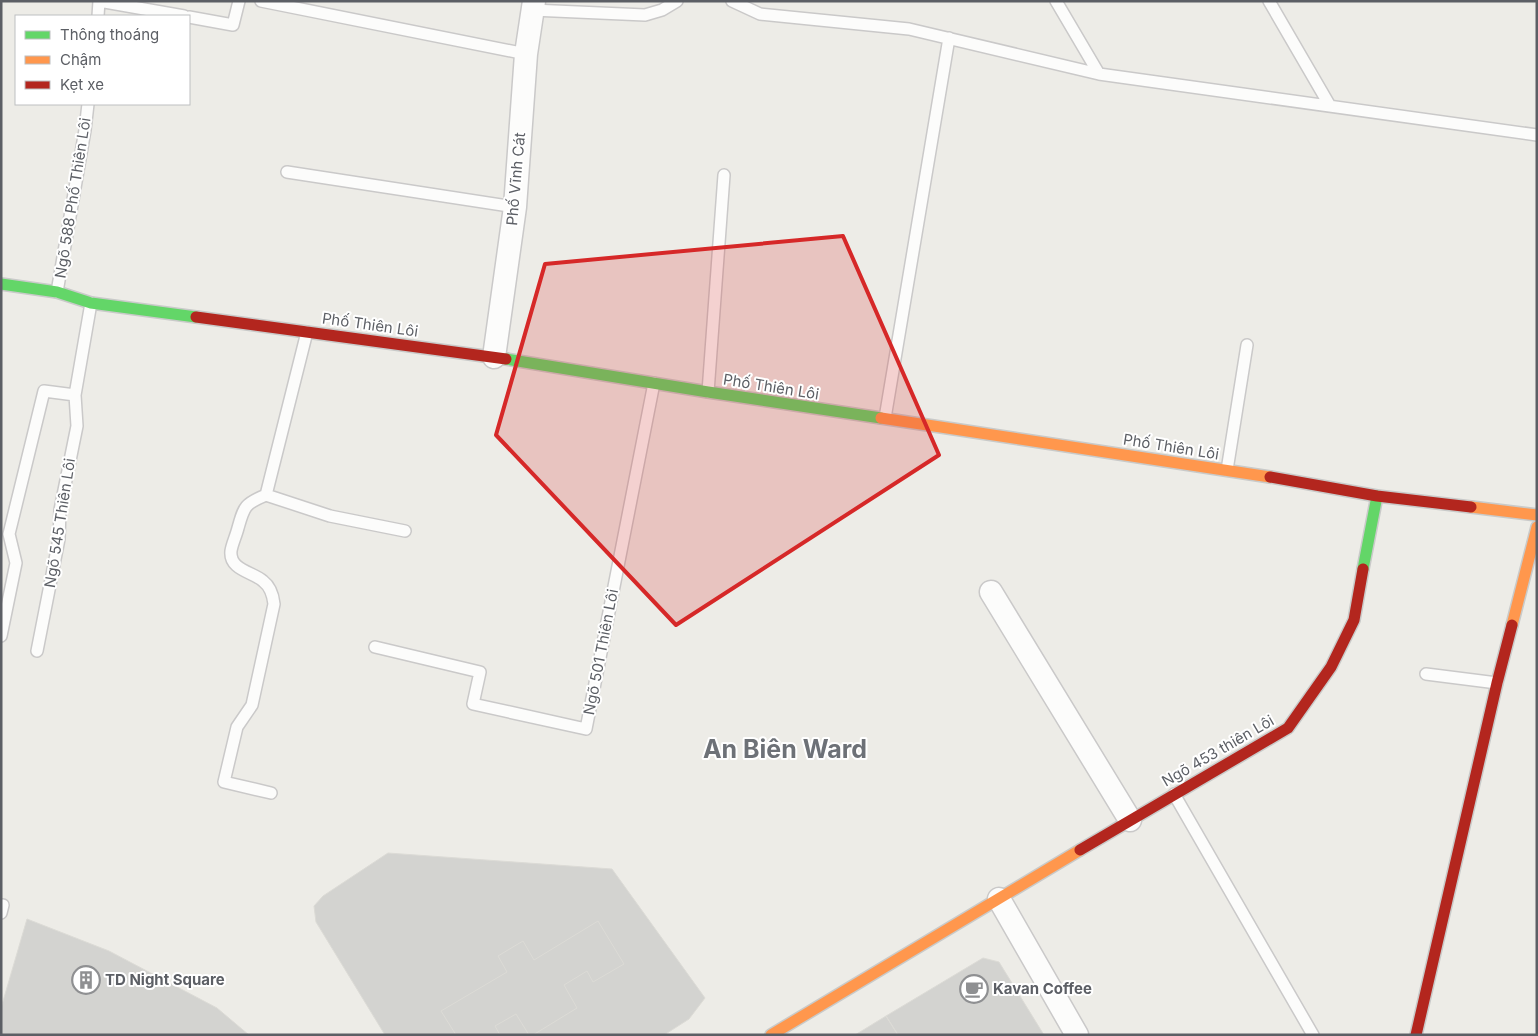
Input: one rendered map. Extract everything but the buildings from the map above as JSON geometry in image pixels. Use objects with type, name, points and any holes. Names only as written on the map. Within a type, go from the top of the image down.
[{"type":"main road","name":"Phố Thiên Lôi","points":[[1,284],[57,292],[91,303],[494,357],[708,392],[1227,470],[1377,496],[1537,515]]},
{"type":"main road","name":"Ngõ 453 thiên Lôi","points":[[771,1035],[1130,820],[1288,728],[1331,667],[1354,620],[1377,496]]},
{"type":"main road","points":[[1416,1035],[1497,683],[1537,527]]},
{"type":"street","name":"Phố Vĩnh Cát","points":[[494,357],[515,206],[526,54],[533,6]]},
{"type":"street","points":[[992,592],[1130,820]]},
{"type":"street","points":[[999,899],[1077,1035]]},
{"type":"lane","points":[[98,15],[99,1],[178,15]]},
{"type":"lane","points":[[190,17],[232,25],[239,1]]},
{"type":"lane","points":[[261,1],[526,54]]},
{"type":"lane","points":[[533,6],[645,16],[662,10],[677,1]]},
{"type":"lane","points":[[732,1],[760,14],[909,28],[1099,74],[1537,135]]},
{"type":"lane","points":[[1056,1],[1099,74]]},
{"type":"lane","points":[[1268,1],[1330,106]]},
{"type":"lane","points":[[885,419],[949,38]]},
{"type":"lane","name":"Ngõ 588 Phố Thiên Lôi","points":[[57,292],[88,105]]},
{"type":"lane","points":[[287,172],[515,206]]},
{"type":"lane","points":[[708,392],[724,174]]},
{"type":"lane","name":"Ngõ 545 Thiên Lôi","points":[[37,652],[59,539],[60,510],[77,426],[75,395],[91,303]]},
{"type":"lane","points":[[266,495],[308,332]]},
{"type":"lane","points":[[1227,470],[1247,345]]},
{"type":"lane","name":"Ngõ 501 Thiên Lôi","points":[[375,647],[480,672],[474,704],[586,729],[654,383]]},
{"type":"lane","points":[[1,544],[9,534],[44,391],[75,395]]},
{"type":"lane","points":[[271,794],[224,782],[237,728],[252,705],[274,604],[272,591],[263,580],[239,568],[231,552],[244,508],[252,501],[266,495],[330,516],[405,531]]},
{"type":"lane","points":[[1,636],[16,563],[9,534]]},
{"type":"lane","points":[[1426,674],[1497,683]]},
{"type":"lane","points":[[1174,794],[1313,1035]]},
{"type":"lane","points":[[1,905],[3,905],[1,913]]},
{"type":"highlighted area","points":[[843,236],[939,455],[676,625],[496,435],[545,264]]},
{"type":"traffic: fast","points":[[1,284],[57,292],[91,303],[196,317]]},
{"type":"traffic: fast","points":[[506,359],[881,418]]},
{"type":"traffic: fast","points":[[1363,569],[1377,496]]},
{"type":"traffic: slow","points":[[881,418],[1270,477]]},
{"type":"traffic: slow","points":[[1471,507],[1537,515]]},
{"type":"traffic: slow","points":[[1512,625],[1537,527]]},
{"type":"traffic: slow","points":[[771,1035],[1080,850]]},
{"type":"traffic: jam","points":[[196,317],[506,359]]},
{"type":"traffic: jam","points":[[1270,477],[1377,496],[1471,507]]},
{"type":"traffic: jam","points":[[1080,850],[1288,728],[1331,667],[1354,620],[1363,569]]},
{"type":"traffic: jam","points":[[1416,1035],[1512,625]]},
{"type":"place","name":"TD Night Square","points":[[86,980]]},
{"type":"place","name":"Kavan Coffee","points":[[974,989]]},
{"type":"district","name":"An Biên Ward","points":[[785,749]]}]
